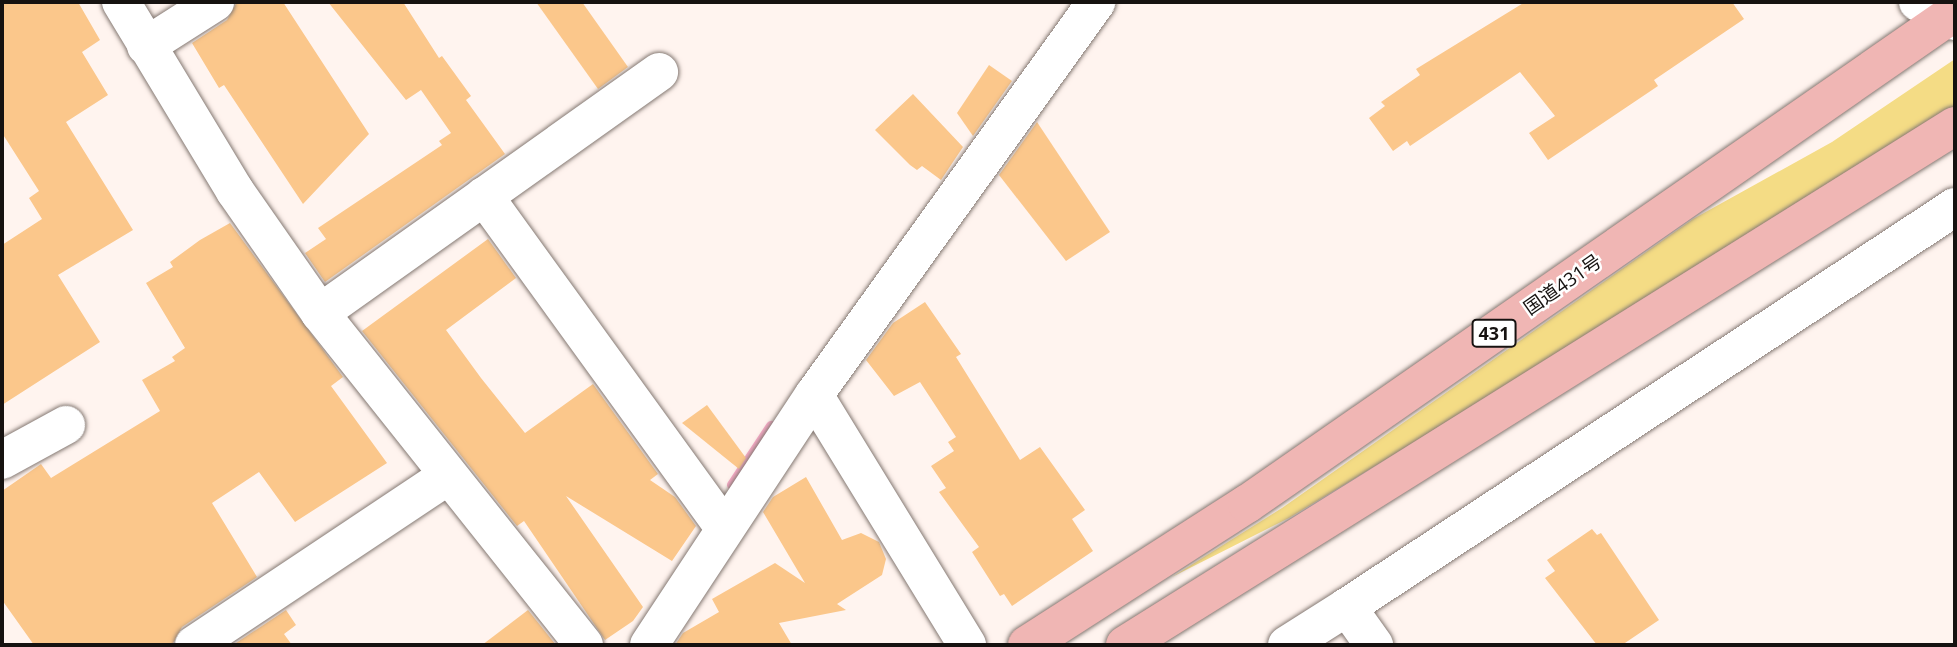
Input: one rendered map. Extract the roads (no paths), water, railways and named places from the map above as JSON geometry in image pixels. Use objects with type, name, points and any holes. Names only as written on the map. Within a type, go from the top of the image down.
[{"type":"highway","name":"国道431号","points":[[1027,645],[1258,496],[1944,13]]},
{"type":"highway","points":[[1125,645],[1955,126]]},
{"type":"street","points":[[121,2],[235,191],[320,313],[446,477],[583,645]]},
{"type":"street","points":[[146,46],[215,2]]},
{"type":"street","points":[[649,645],[814,395],[1096,2]]},
{"type":"street","points":[[320,313],[659,72]]},
{"type":"street","points":[[484,196],[724,528]]},
{"type":"street","points":[[1287,645],[1955,207]]},
{"type":"street","points":[[814,395],[967,645]]},
{"type":"street","points":[[2,460],[66,425]]},
{"type":"street","points":[[194,645],[446,477]]},
{"type":"street","points":[[1347,607],[1374,645]]},
{"type":"waterway","points":[[732,485],[771,426]]}]
